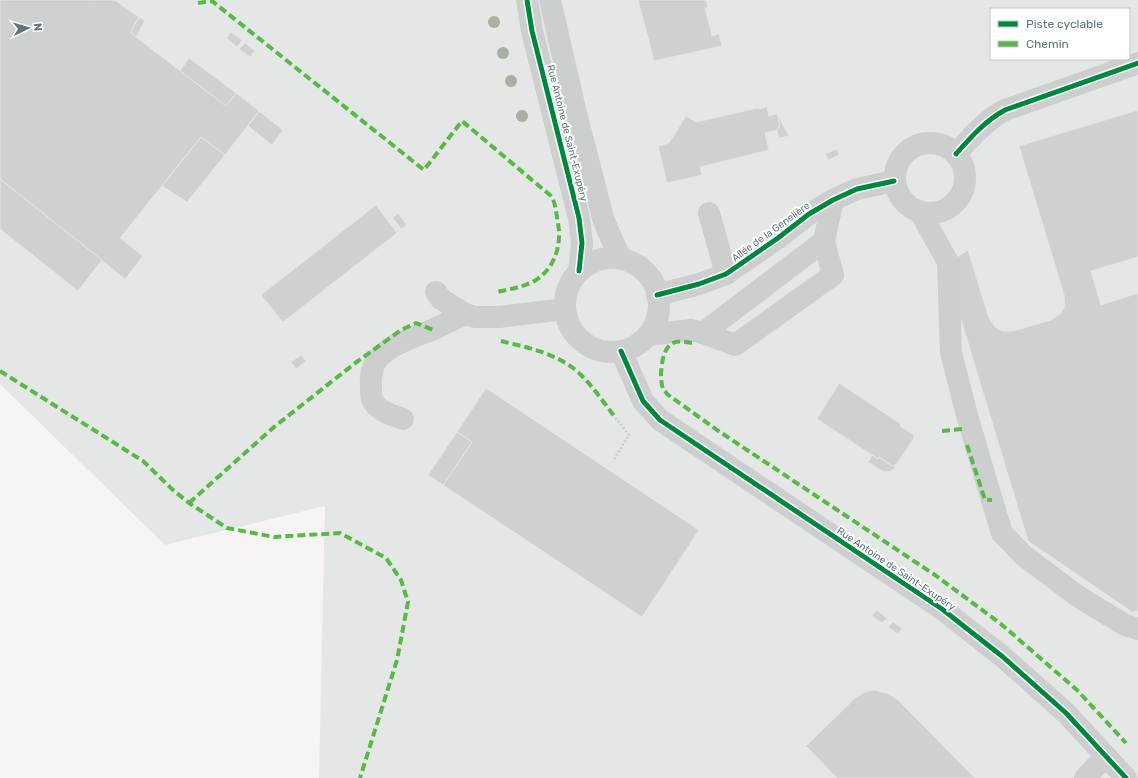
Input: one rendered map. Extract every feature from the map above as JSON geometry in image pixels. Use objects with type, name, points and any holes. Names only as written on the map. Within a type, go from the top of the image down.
[{"type":"street","name":"Rue Antoine de Saint-Exupéry","points":[[527,0],[532,31],[580,224],[582,243],[579,271]]},
{"type":"street","name":"Rue Antoine de Saint-Exupéry","points":[[550,0],[575,109],[603,218],[621,259]]},
{"type":"street","points":[[956,154],[971,136],[981,127],[994,116],[1005,110],[1138,63]]},
{"type":"street","points":[[930,142],[939,143],[948,147],[956,154],[964,169],[965,178],[961,195],[955,203],[939,212],[930,213],[920,212],[905,204],[896,189],[894,181],[898,162],[903,154],[911,147],[920,143],[930,142]]},
{"type":"street","name":"Allée de la Genelière","points":[[657,295],[704,282],[726,274],[809,214],[833,200],[856,189],[894,181]]},
{"type":"street","points":[[648,334],[691,330],[736,345],[833,276],[824,241],[833,200]]},
{"type":"street","points":[[920,212],[948,262],[951,353],[976,446],[1002,533],[1023,555],[1079,596],[1125,626],[1138,629]]},
{"type":"street","points":[[709,213],[726,274]]},
{"type":"street","points":[[703,333],[824,241]]},
{"type":"street","points":[[610,258],[621,259],[631,262],[640,268],[651,280],[657,295],[658,309],[655,322],[648,334],[640,342],[631,348],[621,351],[608,352],[595,349],[584,343],[574,334],[568,322],[565,309],[566,295],[570,282],[579,271],[588,264],[598,260],[610,258]]},
{"type":"street","points":[[436,292],[441,298],[465,314],[475,317],[499,317],[565,309]]},
{"type":"street","points":[[402,419],[379,408],[372,399],[370,385],[375,362],[382,355],[408,339],[433,330],[465,314]]},
{"type":"street","name":"Rue Antoine de Saint-Exupéry","points":[[621,351],[643,401],[660,420],[942,609],[1003,657],[1066,713],[1126,778]]},
{"type":"street","points":[[1085,778],[1106,756]]},
{"type":"path","points":[[614,459],[630,435],[615,416]]},
{"type":"shaded area","points":[[0,0],[1138,0],[1138,778],[319,778],[325,506],[165,545],[0,384]]},
{"type":"building","points":[[0,0],[115,0],[139,17],[131,32],[136,37],[226,106],[236,93],[259,111],[225,155],[201,137],[120,238],[143,256],[125,279],[0,179]]},
{"type":"building","points":[[638,0],[706,0],[708,8],[705,8],[712,36],[719,34],[722,46],[654,61]]},
{"type":"building","points":[[139,17],[145,20],[136,37],[131,32]]},
{"type":"building","points":[[231,32],[242,40],[237,47],[226,38]]},
{"type":"building","points":[[245,43],[255,51],[250,57],[239,49]]},
{"type":"building","points":[[189,58],[236,93],[226,106],[180,71]]},
{"type":"building","points":[[767,107],[769,116],[777,114],[780,125],[777,130],[765,133],[769,150],[700,167],[702,175],[667,183],[658,146],[669,143],[686,116],[696,122]]},
{"type":"building","points":[[1138,110],[1138,257],[1091,271],[1101,305],[1138,293],[1138,611],[1132,612],[1028,541],[948,277],[957,257],[968,250],[989,318],[995,327],[1002,331],[1013,331],[1051,320],[1060,314],[1065,306],[1064,295],[1019,146]]},
{"type":"building","points":[[259,111],[283,130],[272,145],[248,126]]},
{"type":"building","points":[[777,114],[789,136],[779,138],[777,130],[780,125]]},
{"type":"building","points":[[201,137],[225,155],[187,202],[162,186]]},
{"type":"building","points":[[837,149],[839,155],[828,160],[825,154]]},
{"type":"building","points":[[0,179],[102,260],[78,291],[0,229]]},
{"type":"building","points":[[376,205],[397,233],[283,322],[261,295]]},
{"type":"building","points":[[398,213],[407,225],[401,229],[393,218]]},
{"type":"building","points":[[301,355],[306,361],[296,369],[291,362]]},
{"type":"building","points":[[839,383],[901,424],[900,426],[914,435],[914,438],[896,465],[892,466],[879,457],[878,459],[817,419]]},
{"type":"building","points":[[486,388],[699,530],[642,617],[443,485],[472,442],[457,432]]},
{"type":"building","points":[[457,432],[472,442],[443,485],[428,475]]},
{"type":"building","points":[[872,455],[878,459],[879,457],[892,466],[896,465],[894,469],[889,472],[882,471],[868,462]]},
{"type":"building","points":[[876,610],[887,618],[882,623],[872,616]]},
{"type":"building","points":[[893,622],[902,628],[898,634],[888,627]]},
{"type":"building","points":[[875,690],[889,694],[899,701],[975,778],[837,778],[806,746],[855,698],[865,692]]},
{"type":"marked path","points":[[198,3],[212,1],[424,170],[462,121],[551,196],[555,205],[559,231],[556,255],[548,269],[536,280],[522,286],[497,292]]},
{"type":"marked path","points":[[189,503],[274,427],[354,364],[401,330],[416,323],[433,330]]},
{"type":"marked path","points":[[501,341],[523,346],[555,357],[574,368],[595,391],[615,417]]},
{"type":"marked path","points":[[692,343],[676,342],[671,344],[665,352],[661,378],[663,389],[667,394],[717,430],[935,575],[1001,624],[1077,690],[1126,743]]},
{"type":"marked path","points":[[0,371],[143,461],[189,503],[227,528],[274,537],[340,533],[386,558],[401,580],[408,602],[397,660],[360,778]]},
{"type":"marked path","points":[[942,431],[962,429]]},
{"type":"marked path","points":[[967,445],[985,500],[992,500]]},
{"type":"cycle path","points":[[527,0],[532,31],[579,218],[582,243],[579,271]]},
{"type":"cycle path","points":[[956,154],[985,124],[1005,110],[1138,63]]},
{"type":"cycle path","points":[[657,295],[699,284],[726,274],[778,238],[809,214],[833,200],[857,189],[894,181]]},
{"type":"cycle path","points":[[621,351],[643,401],[660,420],[942,609],[1003,657],[1066,713],[1126,778]]}]
